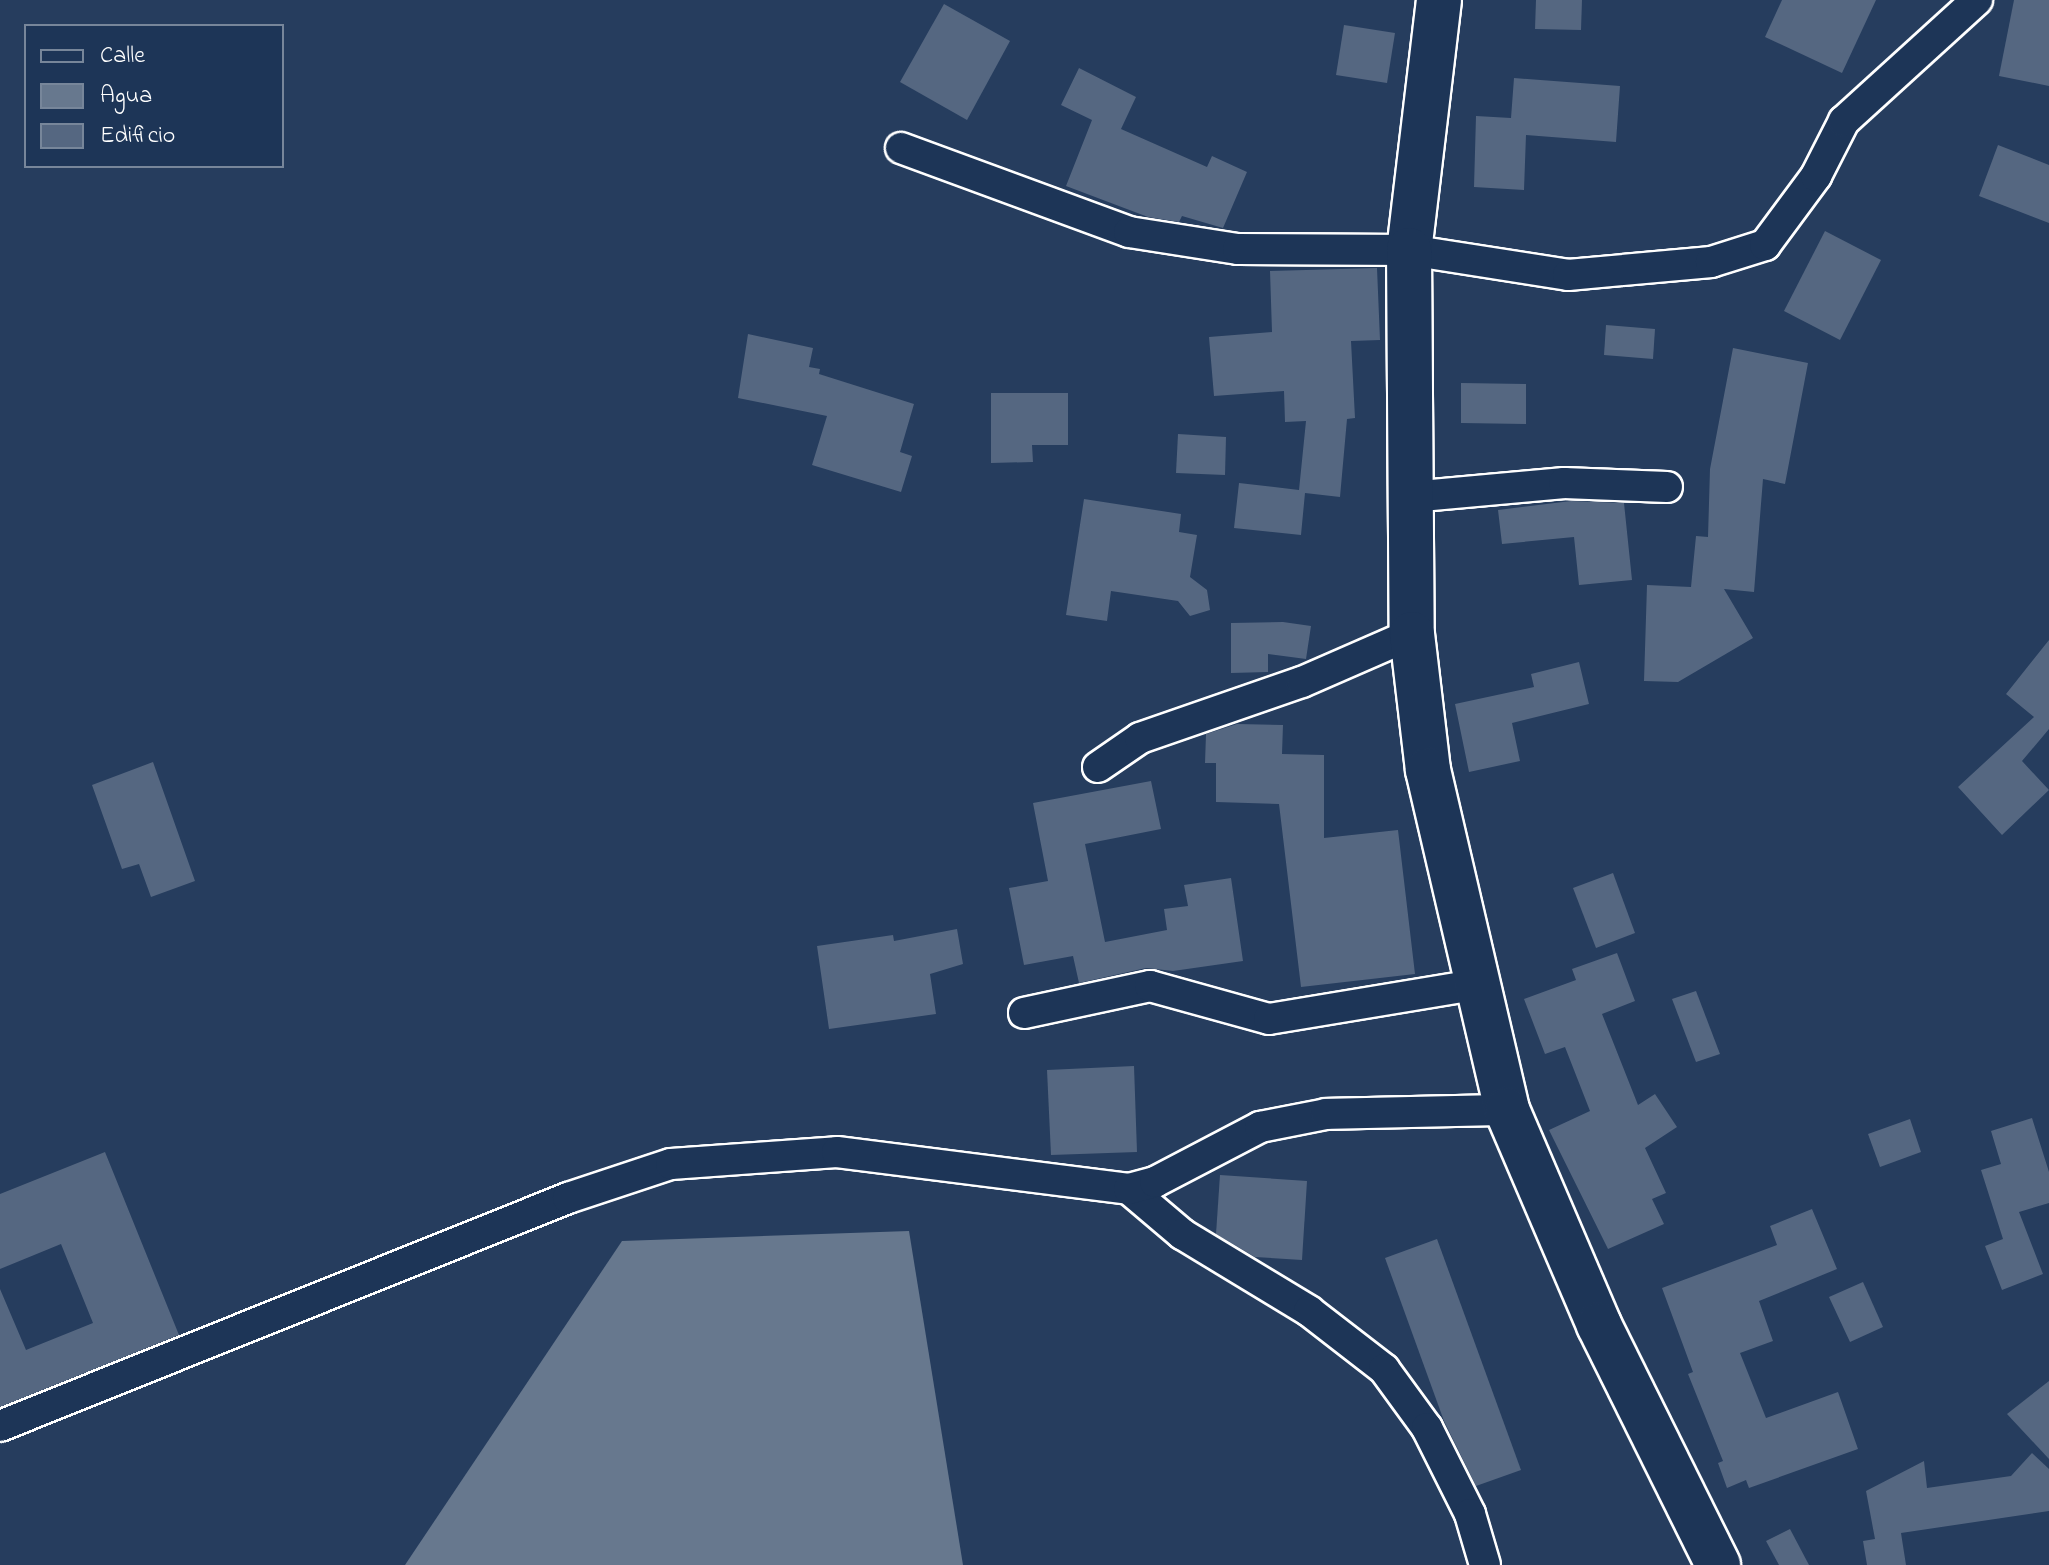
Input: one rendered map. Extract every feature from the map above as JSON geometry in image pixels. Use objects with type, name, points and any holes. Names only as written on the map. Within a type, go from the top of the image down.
[{"type":"main road","points":[[1439,0],[1409,250],[1412,634],[1428,770],[1474,985],[1507,1110],[1599,1325],[1718,1565]]},
{"type":"street","points":[[901,148],[1129,232],[1238,249],[1409,250],[1568,275],[1711,262],[1765,245],[1816,176],[1844,121],[1977,0]]},
{"type":"street","points":[[1410,497],[1564,483],[1667,487]]},
{"type":"street","points":[[1098,767],[1140,738],[1302,682],[1412,634]]},
{"type":"street","points":[[1024,1013],[1150,986],[1269,1019],[1474,985]]},
{"type":"street","points":[[0,1426],[568,1198],[671,1164],[837,1152],[1129,1189],[1155,1182],[1260,1127],[1326,1114],[1507,1110]]},
{"type":"street","points":[[1129,1189],[1182,1234],[1309,1311],[1384,1369],[1427,1428],[1470,1514],[1485,1565]]},
{"type":"water","points":[[909,1231],[963,1565],[405,1565],[622,1241]]},
{"type":"building","points":[[1536,0],[1582,0],[1581,30],[1535,29]]},
{"type":"building","points":[[1782,0],[1876,0],[1842,73],[1765,37]]},
{"type":"building","points":[[2014,0],[2049,0],[2049,86],[1999,76]]},
{"type":"building","points":[[944,4],[1010,41],[967,120],[900,82]]},
{"type":"building","points":[[1344,25],[1395,33],[1387,83],[1336,75]]},
{"type":"building","points":[[1079,68],[1136,97],[1121,129],[1207,167],[1212,156],[1247,172],[1223,228],[1182,216],[1179,222],[1148,217],[1066,186],[1092,120],[1061,105]]},
{"type":"building","points":[[1514,78],[1620,86],[1616,142],[1526,135],[1524,190],[1474,187],[1476,116],[1511,118]]},
{"type":"building","points":[[1998,145],[2049,165],[2049,223],[1979,196]]},
{"type":"building","points":[[1825,231],[1881,260],[1840,340],[1784,311]]},
{"type":"building","points":[[1377,268],[1380,340],[1351,341],[1355,418],[1347,419],[1340,497],[1305,493],[1301,535],[1234,528],[1239,483],[1299,490],[1306,421],[1285,422],[1284,391],[1214,396],[1209,337],[1272,332],[1270,271]]},
{"type":"building","points":[[1606,325],[1655,329],[1653,359],[1604,355]]},
{"type":"building","points":[[748,334],[813,348],[809,367],[820,369],[819,374],[914,404],[900,452],[912,456],[901,492],[812,465],[827,416],[738,398]]},
{"type":"building","points":[[1733,348],[1808,363],[1785,484],[1763,479],[1754,592],[1724,589],[1753,638],[1678,682],[1644,681],[1647,585],[1691,587],[1696,536],[1708,537],[1710,469]]},
{"type":"building","points":[[1461,383],[1526,384],[1526,424],[1461,423]]},
{"type":"building","points":[[991,393],[1068,393],[1068,445],[1032,445],[1033,462],[991,463]]},
{"type":"building","points":[[1178,434],[1226,437],[1225,475],[1176,473]]},
{"type":"building","points":[[1084,499],[1181,514],[1179,532],[1197,535],[1190,577],[1207,590],[1210,610],[1190,616],[1178,601],[1111,591],[1107,621],[1066,615]]},
{"type":"building","points":[[1571,501],[1624,503],[1632,580],[1579,585],[1574,537],[1502,544],[1498,510]]},
{"type":"building","points":[[1283,622],[1311,626],[1306,659],[1268,654],[1268,672],[1231,673],[1231,623]]},
{"type":"building","points":[[2049,640],[2049,729],[2022,761],[2049,790],[2002,835],[1958,787],[2034,717],[2006,694]]},
{"type":"building","points":[[1579,662],[1589,704],[1512,723],[1520,761],[1469,772],[1455,704],[1534,687],[1531,674]]},
{"type":"building","points":[[1237,724],[1283,725],[1282,754],[1324,755],[1324,838],[1398,830],[1415,974],[1301,987],[1279,804],[1216,802],[1216,763],[1205,763],[1206,734]]},
{"type":"building","points":[[153,762],[195,881],[151,897],[139,864],[122,869],[92,785]]},
{"type":"building","points":[[1151,781],[1161,829],[1085,844],[1105,942],[1167,930],[1164,909],[1188,906],[1184,885],[1231,878],[1243,961],[1173,971],[1146,968],[1079,983],[1073,956],[1024,965],[1009,888],[1048,881],[1033,803]]},
{"type":"building","points":[[1613,873],[1635,933],[1596,948],[1573,888]]},
{"type":"building","points":[[957,929],[963,964],[930,974],[936,1014],[829,1029],[817,946],[893,935],[894,941]]},
{"type":"building","points":[[1617,953],[1635,1001],[1602,1014],[1638,1105],[1655,1094],[1677,1127],[1645,1148],[1666,1193],[1652,1199],[1664,1224],[1608,1249],[1549,1130],[1590,1111],[1565,1047],[1545,1054],[1524,999],[1576,980],[1572,969]]},
{"type":"building","points":[[1696,991],[1720,1054],[1696,1062],[1672,999]]},
{"type":"building","points":[[1134,1066],[1137,1152],[1051,1155],[1047,1070]]},
{"type":"building","points":[[2032,1118],[2049,1172],[2049,1203],[2019,1212],[2043,1274],[2002,1290],[1985,1246],[2003,1239],[1981,1170],[2001,1164],[1991,1131]]},
{"type":"building","points":[[1910,1119],[1921,1152],[1880,1167],[1868,1134]]},
{"type":"building","points":[[105,1152],[179,1335],[0,1407],[0,1289],[26,1350],[93,1323],[61,1244],[0,1269],[0,1194]]},
{"type":"building","points":[[1220,1175],[1307,1181],[1302,1260],[1255,1257],[1216,1234]]},
{"type":"building","points":[[1812,1209],[1837,1269],[1759,1301],[1773,1341],[1740,1353],[1766,1418],[1838,1392],[1858,1449],[1749,1488],[1746,1480],[1727,1488],[1718,1463],[1723,1461],[1688,1374],[1693,1372],[1662,1288],[1777,1245],[1770,1226]]},
{"type":"building","points":[[1437,1239],[1521,1470],[1476,1486],[1444,1421],[1385,1258]]},
{"type":"building","points":[[1863,1282],[1883,1327],[1850,1342],[1829,1297]]},
{"type":"building","points":[[2049,1381],[2049,1459],[2007,1414]]},
{"type":"building","points":[[2032,1453],[2049,1469],[2049,1511],[1901,1533],[1906,1565],[1867,1565],[1863,1541],[1875,1539],[1866,1491],[1924,1461],[1927,1488],[2011,1476]]},
{"type":"building","points":[[1790,1529],[1809,1565],[1779,1565],[1766,1541]]}]
